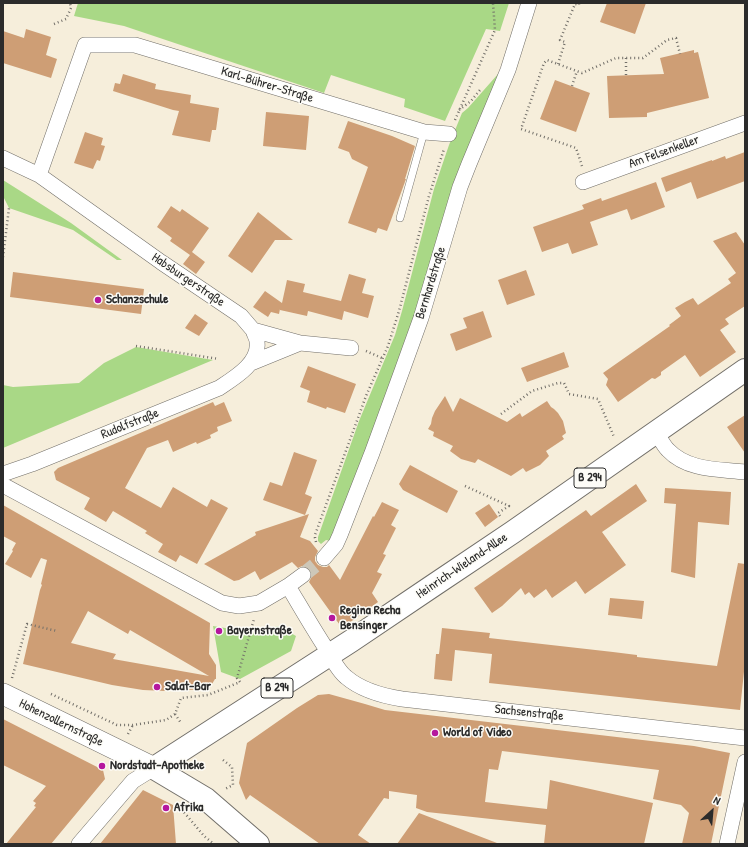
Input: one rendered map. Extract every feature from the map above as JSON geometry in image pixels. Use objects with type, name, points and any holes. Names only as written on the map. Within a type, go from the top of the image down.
[{"type":"main road","name":"Heinrich-Wieland-Allee","points":[[154,768],[351,641],[513,532],[745,370]]},
{"type":"main road","name":"Hohenzollernstraße","points":[[5,695],[154,768],[206,799],[256,844]]},
{"type":"street","name":"Bernhardstraße","points":[[324,558],[336,544],[377,440],[421,318],[460,187],[508,70],[529,3]]},
{"type":"street","name":"Karl-Bührer-Straße","points":[[39,174],[85,45],[135,45],[424,132],[449,134]]},
{"type":"street","name":"Am Felsenkeller","points":[[585,181],[745,123]]},
{"type":"street","name":"Habsburgerstraße","points":[[3,158],[39,174],[161,262],[241,316],[253,330]]},
{"type":"street","points":[[253,330],[300,343],[351,348]]},
{"type":"street","points":[[251,364],[256,353],[258,342],[253,330]]},
{"type":"street","name":"Rudolfstraße","points":[[3,474],[32,464],[219,388],[239,375],[251,364],[300,343]]},
{"type":"street","points":[[656,432],[668,450],[690,464],[702,468],[745,472]]},
{"type":"street","points":[[3,485],[222,603],[239,606],[259,603],[288,586],[303,574]]},
{"type":"street","points":[[288,586],[329,654]]},
{"type":"street","name":"Sachsenstraße","points":[[329,654],[344,676],[352,682],[376,693],[390,697],[745,738]]},
{"type":"street","points":[[727,844],[745,762]]},
{"type":"street","points":[[79,844],[133,781],[154,768]]},
{"type":"lane","points":[[400,218],[424,132]]},
{"type":"path","points":[[54,24],[66,19],[71,8],[70,3]]},
{"type":"path","points":[[459,110],[495,30],[493,3]]},
{"type":"path","points":[[558,64],[565,42],[560,40],[575,4],[579,5],[579,3]]},
{"type":"path","points":[[585,181],[576,148],[521,129],[544,63],[547,60],[582,73],[616,58],[643,58],[667,40],[676,38],[680,54]]},
{"type":"path","points":[[626,58],[626,75]]},
{"type":"path","points":[[572,86],[577,71]]},
{"type":"path","points":[[318,528],[357,418],[388,346],[399,311],[428,196],[449,134]]},
{"type":"path","points":[[3,257],[9,208]]},
{"type":"path","points":[[136,346],[219,359]]},
{"type":"path","points":[[367,351],[382,358]]},
{"type":"path","points":[[501,414],[532,391],[558,382],[564,383],[569,394],[598,399],[621,456]]},
{"type":"path","points":[[465,486],[509,506],[498,513],[513,532]]},
{"type":"path","points":[[5,695],[27,624],[57,631]]},
{"type":"path","points":[[47,692],[117,725],[133,725],[166,720],[175,714],[181,698],[208,695],[240,682],[237,678],[252,627]]},
{"type":"path","points":[[175,714],[181,723]]},
{"type":"path","points":[[214,844],[204,836],[183,811],[233,784],[232,767],[223,760]]},
{"type":"green space","points":[[78,3],[509,3],[500,31],[486,29],[445,121],[404,107],[405,99],[331,75],[324,93],[124,26],[74,16]]},
{"type":"green space","points":[[498,74],[500,74],[404,350],[331,541],[326,540],[321,544],[318,541],[318,537],[359,421],[395,335],[434,189],[449,145],[462,113]]},
{"type":"green space","points":[[3,180],[71,223],[122,260],[117,260],[73,230],[9,208],[3,196]]},
{"type":"green space","points":[[136,347],[213,360],[3,448],[3,385],[13,387],[79,383],[104,363]]},
{"type":"green space","points":[[213,626],[255,633],[278,626],[296,636],[291,651],[240,679],[221,672]]},
{"type":"building","points":[[607,3],[646,3],[635,34],[600,22]]},
{"type":"building","points":[[26,29],[51,37],[46,55],[57,59],[51,78],[3,63],[3,31],[24,38]]},
{"type":"building","points":[[694,50],[694,53],[698,52],[709,98],[647,113],[647,117],[609,118],[607,76],[664,74],[660,58]]},
{"type":"building","points":[[123,74],[156,84],[155,89],[191,95],[190,103],[219,108],[216,130],[212,130],[210,142],[172,135],[179,111],[113,91],[115,83],[120,84]]},
{"type":"building","points":[[555,80],[590,93],[576,132],[540,119]]},
{"type":"building","points":[[266,112],[309,116],[306,150],[263,146]]},
{"type":"building","points":[[348,121],[392,136],[415,146],[406,179],[387,231],[378,228],[376,233],[348,223],[368,167],[352,159],[349,152],[338,148]]},
{"type":"building","points":[[85,132],[103,138],[101,145],[105,146],[100,161],[97,160],[93,169],[74,163]]},
{"type":"building","points":[[745,152],[745,181],[697,199],[691,182],[666,192],[661,178],[712,160],[725,156],[726,159]]},
{"type":"building","points":[[656,182],[665,207],[631,220],[627,209],[590,222],[598,245],[572,254],[568,243],[542,252],[533,227],[584,209],[582,205],[601,198],[602,201]]},
{"type":"building","points":[[171,206],[180,212],[182,209],[209,228],[192,252],[205,262],[196,274],[183,264],[190,255],[170,241],[172,238],[157,227]]},
{"type":"building","points":[[258,212],[293,240],[275,240],[252,273],[228,256]]},
{"type":"building","points":[[736,232],[745,245],[745,306],[725,319],[729,324],[720,330],[736,352],[700,377],[685,355],[661,372],[661,375],[655,379],[652,378],[618,402],[606,385],[608,379],[603,373],[670,326],[669,325],[681,316],[675,308],[693,298],[698,305],[731,283],[728,279],[736,273],[713,241]]},
{"type":"building","points":[[526,270],[535,295],[507,305],[498,280]]},
{"type":"building","points":[[13,272],[144,289],[141,314],[10,297]]},
{"type":"building","points":[[349,274],[366,279],[362,293],[374,296],[368,318],[344,311],[342,320],[308,311],[307,316],[280,309],[279,314],[271,312],[268,317],[253,307],[265,291],[282,303],[287,280],[305,284],[303,292],[341,301]]},
{"type":"building","points":[[483,311],[492,337],[456,351],[450,334],[467,328],[463,318]]},
{"type":"building","points":[[195,314],[208,323],[199,336],[185,328]]},
{"type":"building","points":[[564,352],[569,367],[527,382],[521,368]]},
{"type":"building","points":[[308,366],[356,384],[345,413],[327,407],[326,409],[307,402],[310,391],[300,387]]},
{"type":"building","points":[[445,396],[453,412],[460,398],[507,422],[520,413],[522,417],[547,401],[563,421],[566,433],[562,436],[564,439],[546,451],[549,456],[540,465],[526,472],[523,468],[511,476],[478,459],[475,463],[461,459],[450,451],[453,446],[433,436],[434,432],[428,429],[435,411]]},
{"type":"building","points":[[213,402],[215,406],[224,402],[232,421],[217,427],[218,431],[210,435],[211,438],[197,444],[196,442],[173,452],[168,440],[147,448],[125,488],[161,508],[173,487],[207,507],[211,499],[228,508],[197,564],[180,555],[176,562],[158,552],[163,544],[145,533],[147,531],[113,511],[106,522],[84,509],[90,498],[56,480],[54,472],[58,468]]},
{"type":"building","points":[[745,415],[745,453],[727,427]]},
{"type":"building","points":[[294,452],[317,460],[305,494],[312,497],[305,515],[263,500],[270,482],[282,486]]},
{"type":"building","points":[[410,465],[458,491],[447,513],[403,490],[399,484]]},
{"type":"building","points":[[636,484],[647,501],[602,532],[626,565],[585,594],[576,581],[552,598],[546,589],[534,598],[529,592],[525,595],[521,588],[502,606],[492,613],[474,588],[586,510],[591,516]]},
{"type":"building","points":[[665,488],[731,492],[729,525],[698,522],[695,578],[671,572],[676,504],[664,503]]},
{"type":"building","points":[[382,502],[399,510],[391,525],[396,528],[383,554],[386,555],[377,572],[382,574],[372,593],[378,602],[342,628],[309,582],[312,574],[307,567],[302,566],[298,568],[292,562],[260,580],[255,571],[239,580],[234,581],[204,564],[256,535],[255,532],[309,514],[300,537],[310,541],[318,551],[315,561],[318,565],[327,567],[329,565],[340,580],[373,516],[374,517]]},
{"type":"building","points":[[489,504],[498,517],[485,527],[475,513]]},
{"type":"building","points":[[3,505],[210,623],[209,654],[216,665],[216,679],[209,689],[165,691],[143,690],[112,685],[23,664],[47,560],[41,558],[31,578],[5,564],[16,543],[3,536]],"holes":[[[88,611],[128,634],[130,630],[209,676],[113,659],[116,654],[71,643]]]},
{"type":"building","points":[[738,563],[745,564],[745,662],[740,710],[489,683],[492,654],[455,650],[452,681],[434,679],[436,654],[439,654],[442,628],[490,633],[489,638],[613,652],[637,655],[637,657],[717,666]]},
{"type":"building","points":[[610,598],[644,601],[642,619],[608,615]]},
{"type":"building","points":[[329,694],[385,710],[694,746],[730,753],[711,844],[682,844],[689,813],[681,805],[653,799],[659,770],[502,751],[498,770],[489,769],[485,802],[547,809],[550,780],[653,803],[644,844],[544,844],[546,825],[427,812],[416,808],[417,795],[389,791],[389,799],[384,798],[358,835],[371,844],[320,844],[250,795],[246,800],[239,783],[247,743],[318,695]]},
{"type":"building","points":[[3,719],[103,770],[105,779],[51,844],[6,844],[36,807],[34,806],[36,803],[33,801],[46,786],[3,765]]},
{"type":"building","points":[[143,790],[173,805],[176,844],[100,844]]},
{"type":"building","points":[[419,813],[497,843],[497,844],[397,844]]},
{"type":"tunnel","points":[[303,575],[324,558]]},
{"type":"place","name":"Schanzschule","points":[[98,300]]},
{"type":"place","name":"Regina Recha Bensinger","points":[[332,618]]},
{"type":"place","name":"Bayernstraße","points":[[219,631]]},
{"type":"place","name":"Salat-Bar","points":[[157,687]]},
{"type":"place","name":"World of Video","points":[[435,733]]},
{"type":"place","name":"Nordstadt-Apotheke","points":[[102,766]]},
{"type":"place","name":"Afrika","points":[[166,808]]}]
